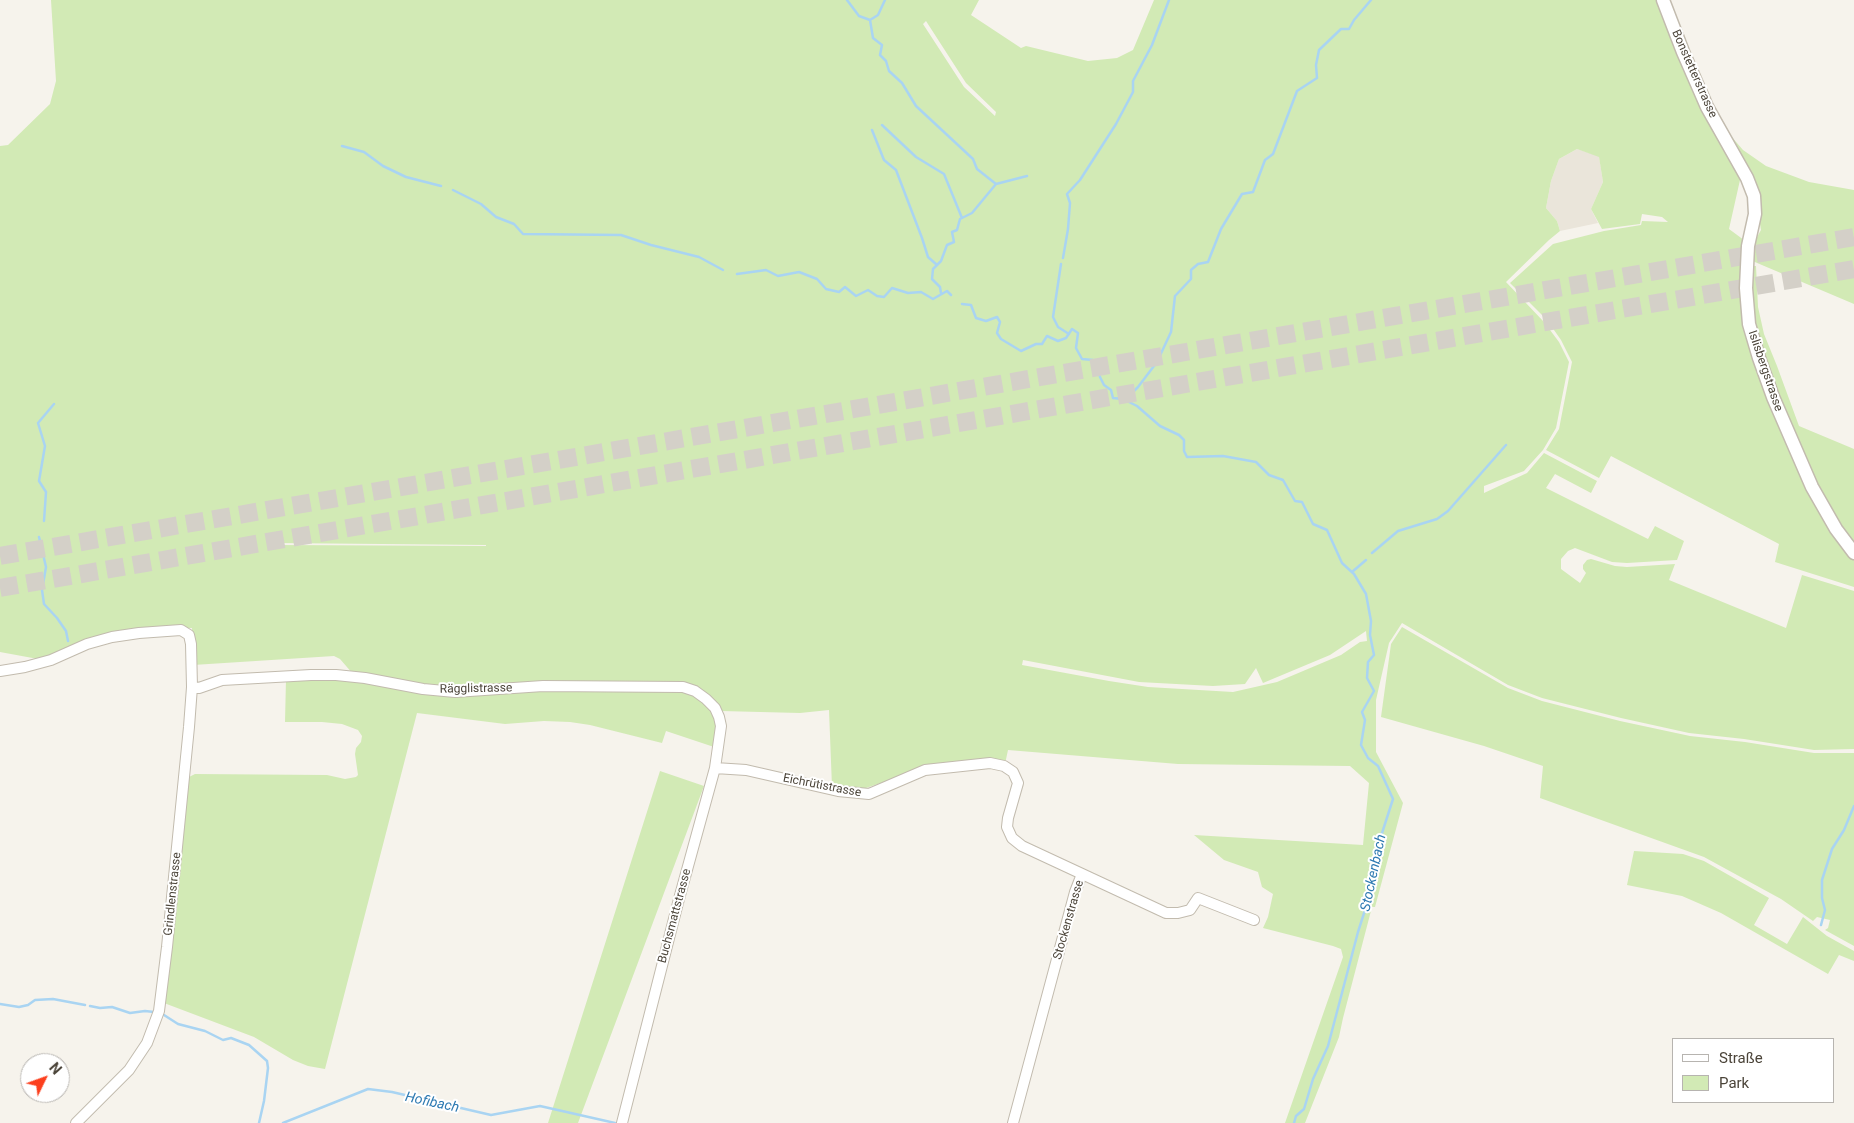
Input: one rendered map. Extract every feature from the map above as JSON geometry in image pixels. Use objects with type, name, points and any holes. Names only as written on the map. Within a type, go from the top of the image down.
[{"type":"street","name":"Bonstetterstrasse","points":[[1663,0],[1707,108],[1729,147]]},
{"type":"street","name":"Islisbergstrasse","points":[[1729,147],[1747,178],[1754,196],[1755,214],[1748,246],[1746,288],[1749,324],[1754,342],[1773,397],[1812,487],[1836,530],[1854,553]]},
{"type":"street","name":"Grindlenstrasse","points":[[0,670],[24,667],[51,660],[86,644],[112,637],[181,630],[189,635],[191,644],[192,687],[159,1010],[147,1043],[130,1070],[76,1123]]},
{"type":"street","name":"Rägglistrasse","points":[[192,687],[199,688],[222,680],[311,675],[365,678],[423,689],[455,692],[543,686],[683,687],[695,691],[706,698],[719,716]]},
{"type":"street","name":"Buchsmattstrasse","points":[[623,1120],[679,899],[715,768],[721,726],[719,716]]},
{"type":"street","name":"Eichrütistrasse","points":[[715,768],[746,770],[838,791],[869,794],[925,770],[990,763],[1004,766],[1013,772],[1018,783],[1007,827],[1012,838],[1022,846],[1082,874]]},
{"type":"street","name":"Stockenstrasse","points":[[1013,1123],[1075,892],[1082,874],[1166,913],[1190,910],[1198,898],[1254,920]]},
{"type":"shaded area","points":[[1577,149],[1599,156],[1603,182],[1591,209],[1598,223],[1560,231],[1557,221],[1546,208],[1551,181],[1559,159]]},
{"type":"green space","points":[[51,0],[979,0],[971,15],[1021,48],[1026,46],[1088,61],[1117,58],[1133,50],[1154,0],[1660,0],[1724,128],[1743,150],[1766,166],[1809,182],[1854,190],[1854,304],[1743,257],[1756,361],[1854,558],[1854,587],[1775,562],[1779,544],[1611,456],[1599,478],[1546,450],[1559,429],[1572,362],[1561,340],[1547,320],[1510,283],[1553,244],[1604,231],[1641,225],[1642,221],[1668,222],[1662,217],[1642,214],[1640,224],[1602,229],[1591,209],[1603,182],[1599,157],[1577,149],[1559,159],[1551,181],[1546,208],[1557,221],[1560,231],[1506,282],[1544,322],[1559,342],[1569,362],[1556,428],[1543,450],[1524,471],[1484,486],[1484,493],[1527,473],[1544,453],[1597,481],[1591,493],[1555,474],[1546,488],[1648,539],[1655,526],[1684,541],[1677,560],[1612,562],[1575,548],[1568,551],[1561,559],[1561,569],[1580,583],[1586,573],[1583,565],[1587,560],[1591,559],[1615,566],[1627,567],[1675,564],[1669,580],[1786,628],[1802,575],[1854,591],[1854,749],[1814,750],[1689,733],[1542,698],[1508,685],[1402,623],[1389,643],[1376,700],[1376,752],[1403,803],[1375,907],[1372,907],[1339,1037],[1305,1123],[1285,1123],[1343,957],[1341,949],[1263,928],[1268,917],[1273,894],[1262,887],[1258,872],[1224,860],[1194,835],[1363,845],[1369,783],[1350,766],[1178,764],[1008,750],[1005,764],[985,758],[922,769],[860,790],[832,787],[829,710],[800,713],[721,711],[683,685],[443,688],[353,674],[340,659],[334,656],[193,665],[192,628],[139,629],[94,638],[38,659],[0,652],[0,146],[8,145],[50,104],[56,81]],"holes":[[[926,21],[966,83],[996,112],[995,116],[964,87],[923,24]],[[1740,180],[1753,182],[1761,230],[1752,246],[1729,229]],[[277,543],[486,546],[277,545]],[[1366,631],[1367,641],[1360,642],[1341,655],[1277,682],[1233,692],[1148,687],[1022,665],[1023,660],[1139,682],[1213,686],[1245,684],[1256,668],[1263,683],[1330,655]]]},
{"type":"green space","points":[[1751,266],[1756,266],[1758,307],[1764,334],[1799,426],[1854,449],[1854,548],[1840,531],[1795,440],[1753,323]]},
{"type":"green space","points":[[1402,627],[1508,688],[1542,701],[1620,721],[1690,736],[1745,742],[1814,753],[1854,753],[1854,946],[1825,930],[1828,928],[1830,920],[1817,917],[1813,921],[1781,899],[1704,857],[1540,798],[1543,766],[1484,746],[1381,717],[1391,644]]},
{"type":"green space","points":[[347,678],[427,691],[683,690],[711,706],[718,727],[714,747],[666,731],[662,743],[590,725],[570,722],[544,721],[505,724],[417,713],[325,1069],[308,1066],[293,1060],[254,1037],[164,1003],[186,782],[189,777],[195,774],[327,775],[345,779],[356,777],[358,775],[355,754],[362,736],[358,730],[342,724],[285,722],[286,679]]},
{"type":"green space","points":[[660,771],[704,786],[578,1123],[548,1123]]},
{"type":"green space","points":[[1634,851],[1683,854],[1704,861],[1769,898],[1754,925],[1787,944],[1803,917],[1827,936],[1854,951],[1854,961],[1839,955],[1828,974],[1721,913],[1682,896],[1627,885]]},
{"type":"waterway","points":[[847,0],[859,16],[870,20],[873,38],[882,45],[880,55],[886,61],[889,71],[902,83],[916,106],[973,159],[977,169],[996,184]]},
{"type":"waterway","points":[[870,20],[878,15],[885,0]]},
{"type":"waterway","points":[[1063,258],[1070,203],[1067,194],[1080,180],[1116,124],[1133,92],[1133,81],[1152,45],[1169,0]]},
{"type":"waterway","points":[[1125,400],[1138,387],[1157,362],[1171,332],[1175,296],[1191,279],[1191,270],[1198,264],[1208,262],[1221,229],[1242,194],[1253,192],[1265,160],[1273,154],[1297,91],[1317,78],[1316,65],[1319,50],[1341,29],[1349,29],[1371,0]]},
{"type":"waterway","points":[[882,125],[916,157],[944,174],[962,218]]},
{"type":"waterway","points":[[872,130],[884,160],[896,170],[928,257],[937,265]]},
{"type":"waterway","points":[[342,146],[364,152],[383,166],[406,177],[441,186]]},
{"type":"waterway","points":[[941,293],[940,287],[932,279],[933,269],[941,261],[947,245],[954,242],[952,232],[957,230],[960,219],[972,213],[996,184],[1027,176]]},
{"type":"waterway","points":[[453,190],[481,204],[496,217],[514,224],[523,234],[621,235],[699,257],[723,270]]},
{"type":"waterway","points":[[1061,264],[1053,317],[1058,327],[1069,334]]},
{"type":"waterway","points":[[737,274],[766,270],[778,276],[799,272],[817,279],[826,289],[839,292],[845,287],[856,296],[868,290],[877,296],[884,297],[892,288],[908,293],[921,292],[933,299],[947,291],[951,295]]},
{"type":"waterway","name":"Stockenbach","points":[[962,304],[971,305],[976,318],[986,321],[997,317],[1000,322],[997,333],[1001,339],[1021,351],[1036,344],[1042,344],[1047,336],[1058,341],[1066,338],[1072,329],[1078,333],[1076,348],[1082,359],[1093,360],[1097,364],[1100,377],[1104,385],[1111,390],[1113,398],[1123,399],[1137,406],[1160,426],[1179,435],[1184,440],[1184,451],[1187,457],[1223,456],[1256,462],[1269,475],[1283,480],[1295,501],[1302,502],[1313,524],[1327,530],[1342,563],[1354,574],[1366,594],[1374,655],[1368,662],[1367,678],[1374,691],[1362,712],[1365,720],[1361,745],[1368,758],[1378,766],[1393,799],[1373,861],[1373,885],[1358,932],[1328,1046],[1313,1079],[1304,1109],[1296,1116],[1294,1123]]},
{"type":"waterway","points":[[44,521],[46,492],[39,481],[45,446],[38,423],[54,404]]},
{"type":"waterway","points":[[1372,553],[1398,531],[1437,519],[1448,511],[1506,445]]},
{"type":"waterway","points":[[39,537],[46,567],[42,590],[44,604],[66,631],[68,641]]},
{"type":"waterway","points":[[1352,572],[1366,560]]},
{"type":"waterway","points":[[1821,925],[1825,910],[1822,898],[1822,880],[1832,849],[1844,830],[1854,806]]},
{"type":"waterway","points":[[0,1004],[19,1007],[28,1005],[35,1000],[53,999],[85,1005]]},
{"type":"waterway","points":[[90,1006],[100,1008],[112,1007],[130,1013],[154,1012]]},
{"type":"waterway","points":[[164,1015],[178,1024],[205,1031],[223,1040],[231,1038],[249,1045],[267,1061],[268,1068],[264,1101],[259,1123]]},
{"type":"waterway","name":"Hofibach","points":[[283,1123],[368,1089],[392,1092],[491,1115],[540,1106],[615,1123]]},
{"type":"tunnel","points":[[0,556],[1854,237]]},
{"type":"tunnel","points":[[0,588],[1854,269]]}]
